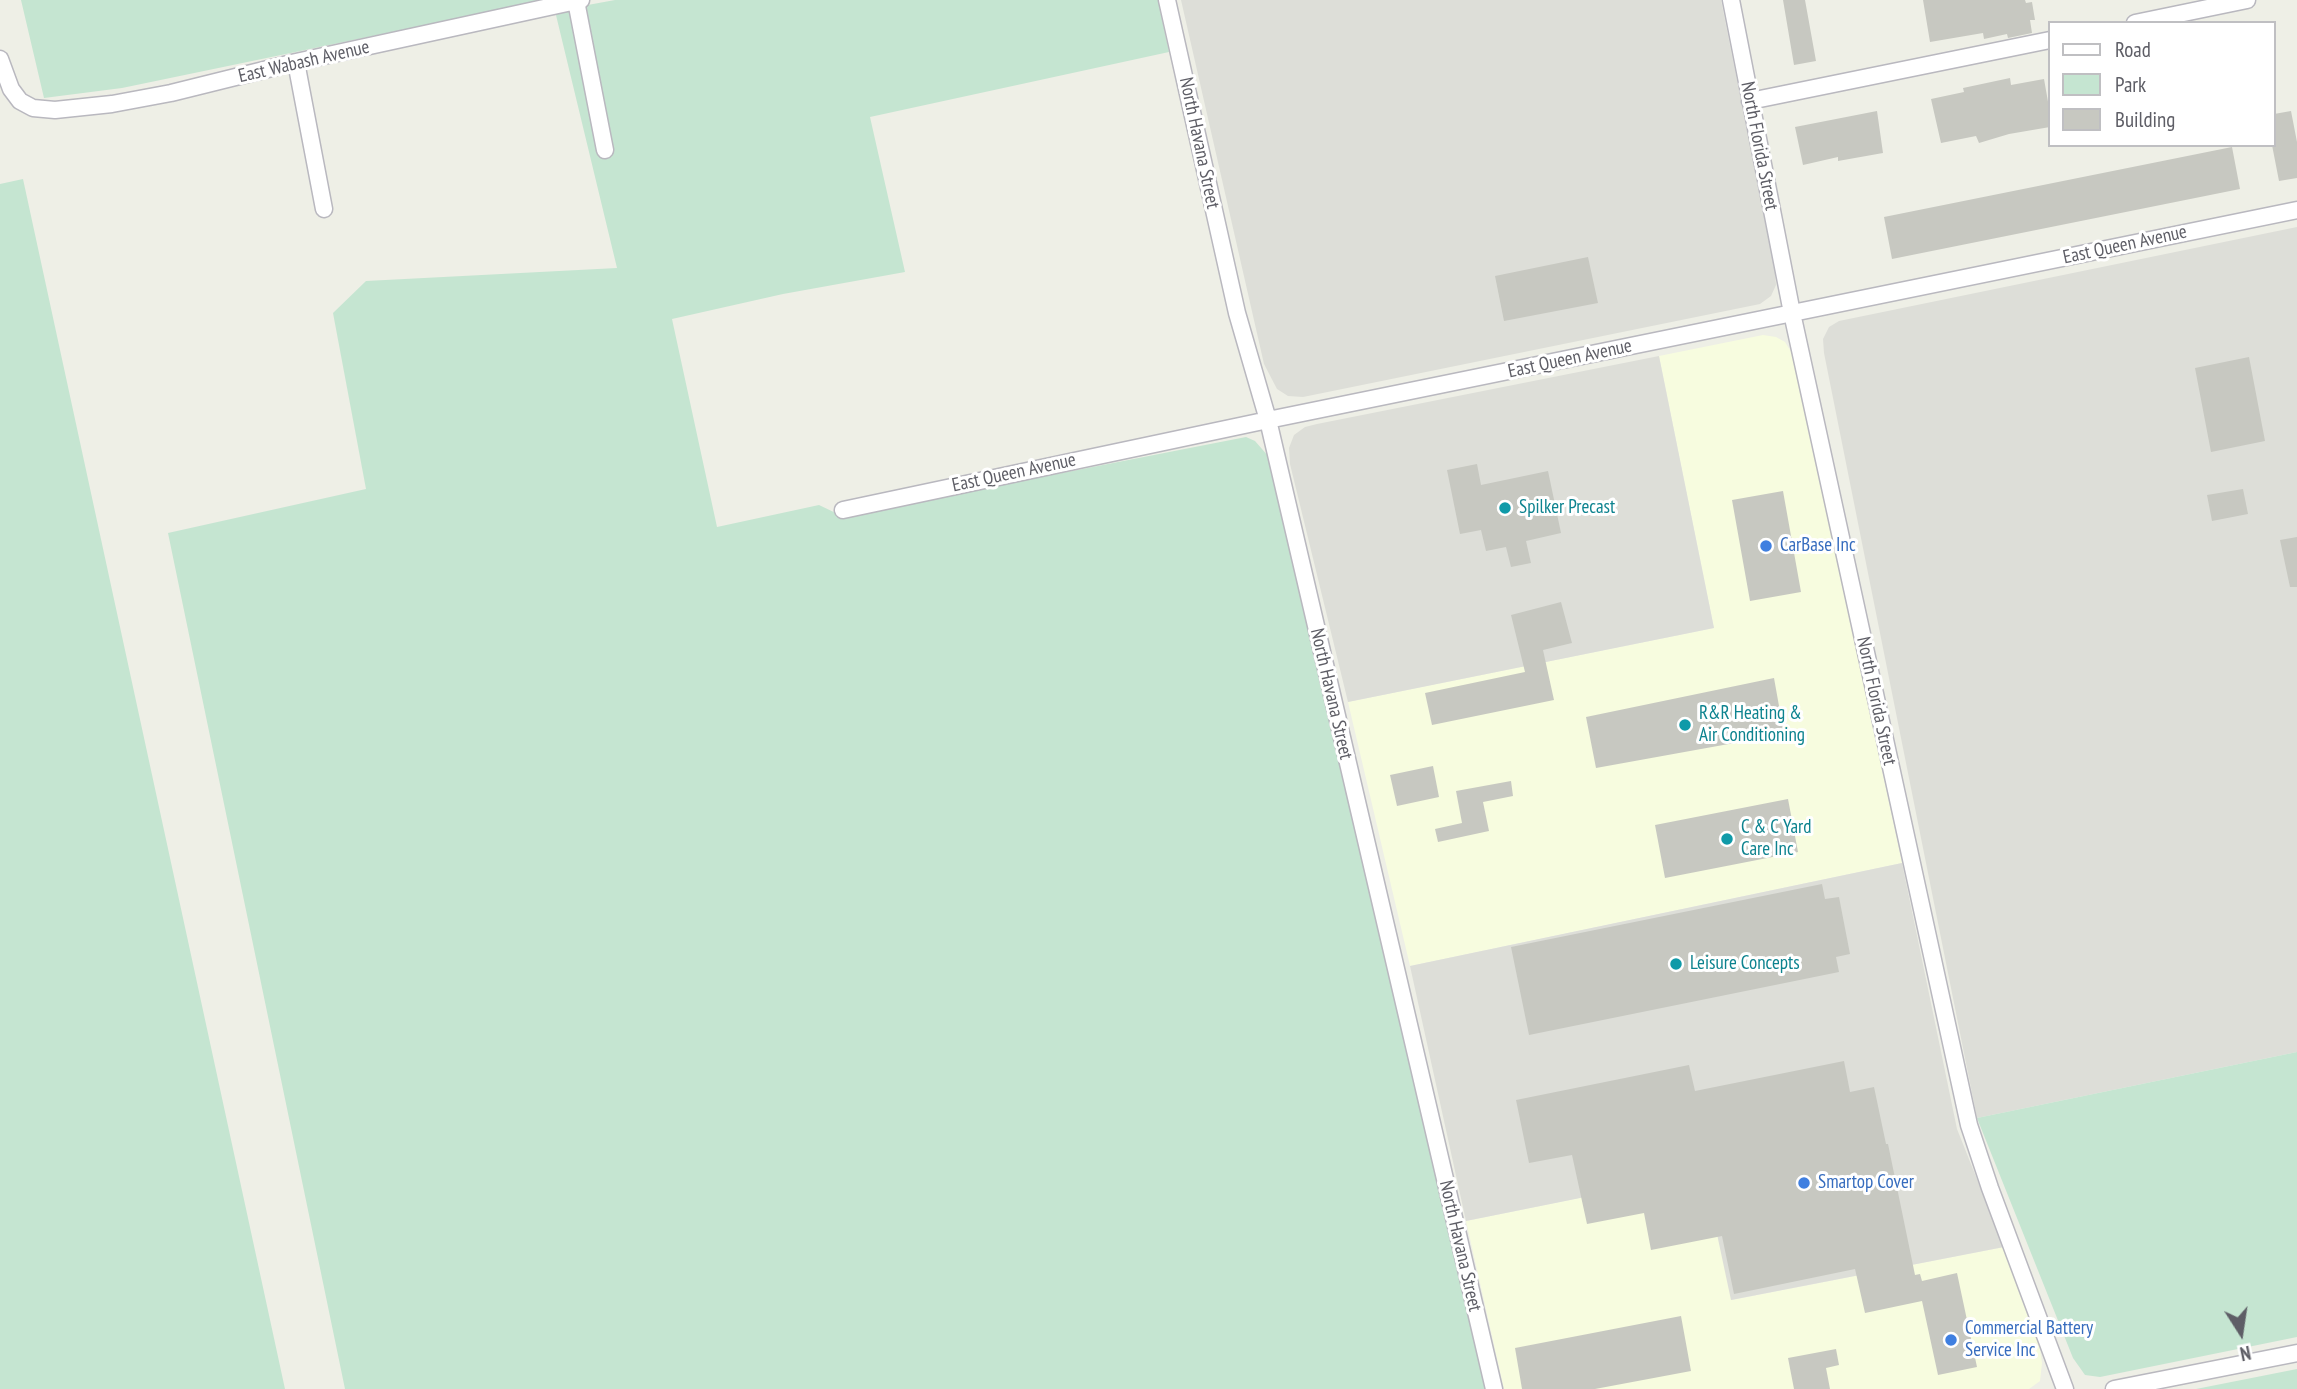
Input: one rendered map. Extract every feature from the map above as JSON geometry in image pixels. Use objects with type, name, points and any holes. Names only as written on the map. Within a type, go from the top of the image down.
[{"type":"street","name":"North Havana Street","points":[[1167,0],[1237,313],[1268,420],[1494,1389]]},
{"type":"street","name":"North Florida Street","points":[[1731,0],[1791,313],[1969,1125],[2065,1389]]},
{"type":"street","points":[[2146,21],[2247,0]]},
{"type":"street","points":[[578,1],[605,149]]},
{"type":"street","name":"East Wabash Avenue","points":[[0,59],[11,89],[26,105],[48,111],[112,104],[171,93],[296,62],[578,1]]},
{"type":"street","points":[[1750,101],[2048,40]]},
{"type":"street","points":[[296,62],[324,209]]},
{"type":"street","name":"East Queen Avenue","points":[[843,510],[1268,420],[2297,210]]},
{"type":"street","points":[[2114,1389],[2297,1353]]},
{"type":"shaded area","points":[[1181,0],[1721,0],[1775,272],[1776,285],[1771,296],[1760,304],[1303,397],[1288,396],[1277,389],[1264,364]]},
{"type":"shaded area","points":[[2297,227],[2297,1052],[1977,1118],[1823,339],[1829,327],[1839,321]]},
{"type":"shaded area","points":[[1763,335],[1785,342],[1793,355],[1902,863],[1410,966],[1348,702],[1714,628],[1659,356]]},
{"type":"shaded area","points":[[1659,356],[1714,628],[1348,702],[1290,464],[1289,448],[1294,435],[1305,427],[1317,424]]},
{"type":"shaded area","points":[[1902,863],[1957,1129],[2004,1247],[1731,1300],[1704,1173],[1466,1221],[1410,966]]},
{"type":"shaded area","points":[[1704,1173],[1732,1300],[2004,1247],[2039,1343],[2042,1363],[2040,1381],[2029,1389],[1504,1389],[1466,1221]]},
{"type":"green space","points":[[21,0],[546,0],[122,88],[44,98]]},
{"type":"green space","points":[[615,0],[1158,0],[1169,52],[870,117],[905,272],[783,294],[672,319],[717,527],[819,505],[842,516],[1246,437],[1255,441],[1269,457],[1375,896],[1486,1389],[345,1389],[168,533],[366,489],[333,313],[366,281],[617,268],[555,11]]},
{"type":"green space","points":[[23,179],[285,1389],[0,1389],[0,184]]},
{"type":"green space","points":[[2297,1052],[2297,1337],[2100,1377],[2085,1375],[2073,1358],[1977,1118]]},
{"type":"green space","points":[[2297,1369],[2297,1389],[2196,1389]]},
{"type":"building","points":[[1783,0],[1805,0],[1816,61],[1794,65]]},
{"type":"building","points":[[1923,0],[2032,2],[2035,20],[2030,20],[2032,33],[2008,38],[2007,34],[1984,39],[1983,33],[1930,42]]},
{"type":"building","points":[[2010,78],[2011,85],[2044,79],[2048,102],[2048,127],[2009,134],[1979,143],[1976,136],[1941,143],[1931,99],[1964,92],[1963,88]]},
{"type":"building","points":[[1877,111],[1883,153],[1838,161],[1838,157],[1803,165],[1795,127]]},
{"type":"building","points":[[2291,111],[2297,142],[2297,178],[2279,181],[2272,147],[2276,147],[2276,114]]},
{"type":"building","points":[[2232,147],[2240,189],[1892,259],[1884,217]]},
{"type":"building","points":[[1588,257],[1598,303],[1504,321],[1495,276]]},
{"type":"building","points":[[2249,357],[2265,441],[2211,452],[2195,368]]},
{"type":"building","name":"Spilker Precast","points":[[1477,464],[1481,485],[1548,471],[1561,533],[1526,541],[1531,563],[1511,567],[1506,547],[1486,551],[1481,530],[1460,534],[1447,470]]},
{"type":"building","points":[[2243,489],[2248,514],[2212,521],[2207,495]]},
{"type":"building","name":"CarBase Inc","points":[[1783,491],[1801,592],[1750,601],[1732,500]]},
{"type":"building","points":[[2297,537],[2297,587],[2290,587],[2280,540]]},
{"type":"building","points":[[1561,602],[1572,643],[1543,650],[1554,700],[1432,725],[1425,693],[1525,672],[1511,615]]},
{"type":"building","name":"R&R Heating & Air Conditioning","points":[[1774,678],[1784,734],[1596,768],[1586,717]]},
{"type":"building","points":[[1433,766],[1439,797],[1397,806],[1390,775]]},
{"type":"building","points":[[1511,781],[1513,796],[1483,802],[1489,831],[1438,842],[1435,829],[1462,823],[1456,791]]},
{"type":"building","name":"C & C Yard Care Inc","points":[[1788,799],[1798,852],[1665,878],[1655,825]]},
{"type":"building","name":"Leisure Concepts","points":[[1822,884],[1825,899],[1839,897],[1850,954],[1836,957],[1839,972],[1529,1035],[1511,947]]},
{"type":"building","name":"Smartop Cover","points":[[1844,1061],[1850,1092],[1874,1087],[1915,1275],[1920,1274],[1922,1281],[1957,1273],[1977,1367],[1938,1375],[1922,1301],[1865,1313],[1855,1269],[1734,1294],[1722,1236],[1651,1250],[1644,1213],[1587,1224],[1572,1155],[1529,1163],[1516,1100],[1689,1065],[1695,1091]]},
{"type":"building","points":[[1681,1316],[1691,1371],[1595,1389],[1522,1389],[1515,1348]]},
{"type":"building","points":[[1836,1349],[1839,1365],[1826,1368],[1830,1389],[1794,1389],[1788,1358]]},
{"type":"place","name":"Spilker Precast","points":[[1505,508]]},
{"type":"place","name":"CarBase Inc","points":[[1766,546]]},
{"type":"place","name":"R&R Heating & Air Conditioning","points":[[1685,725]]},
{"type":"place","name":"C & C Yard Care Inc","points":[[1727,839]]},
{"type":"place","name":"Leisure Concepts","points":[[1676,964]]},
{"type":"place","name":"Smartop Cover","points":[[1804,1183]]},
{"type":"place","name":"Commercial Battery Service Inc","points":[[1951,1340]]}]
